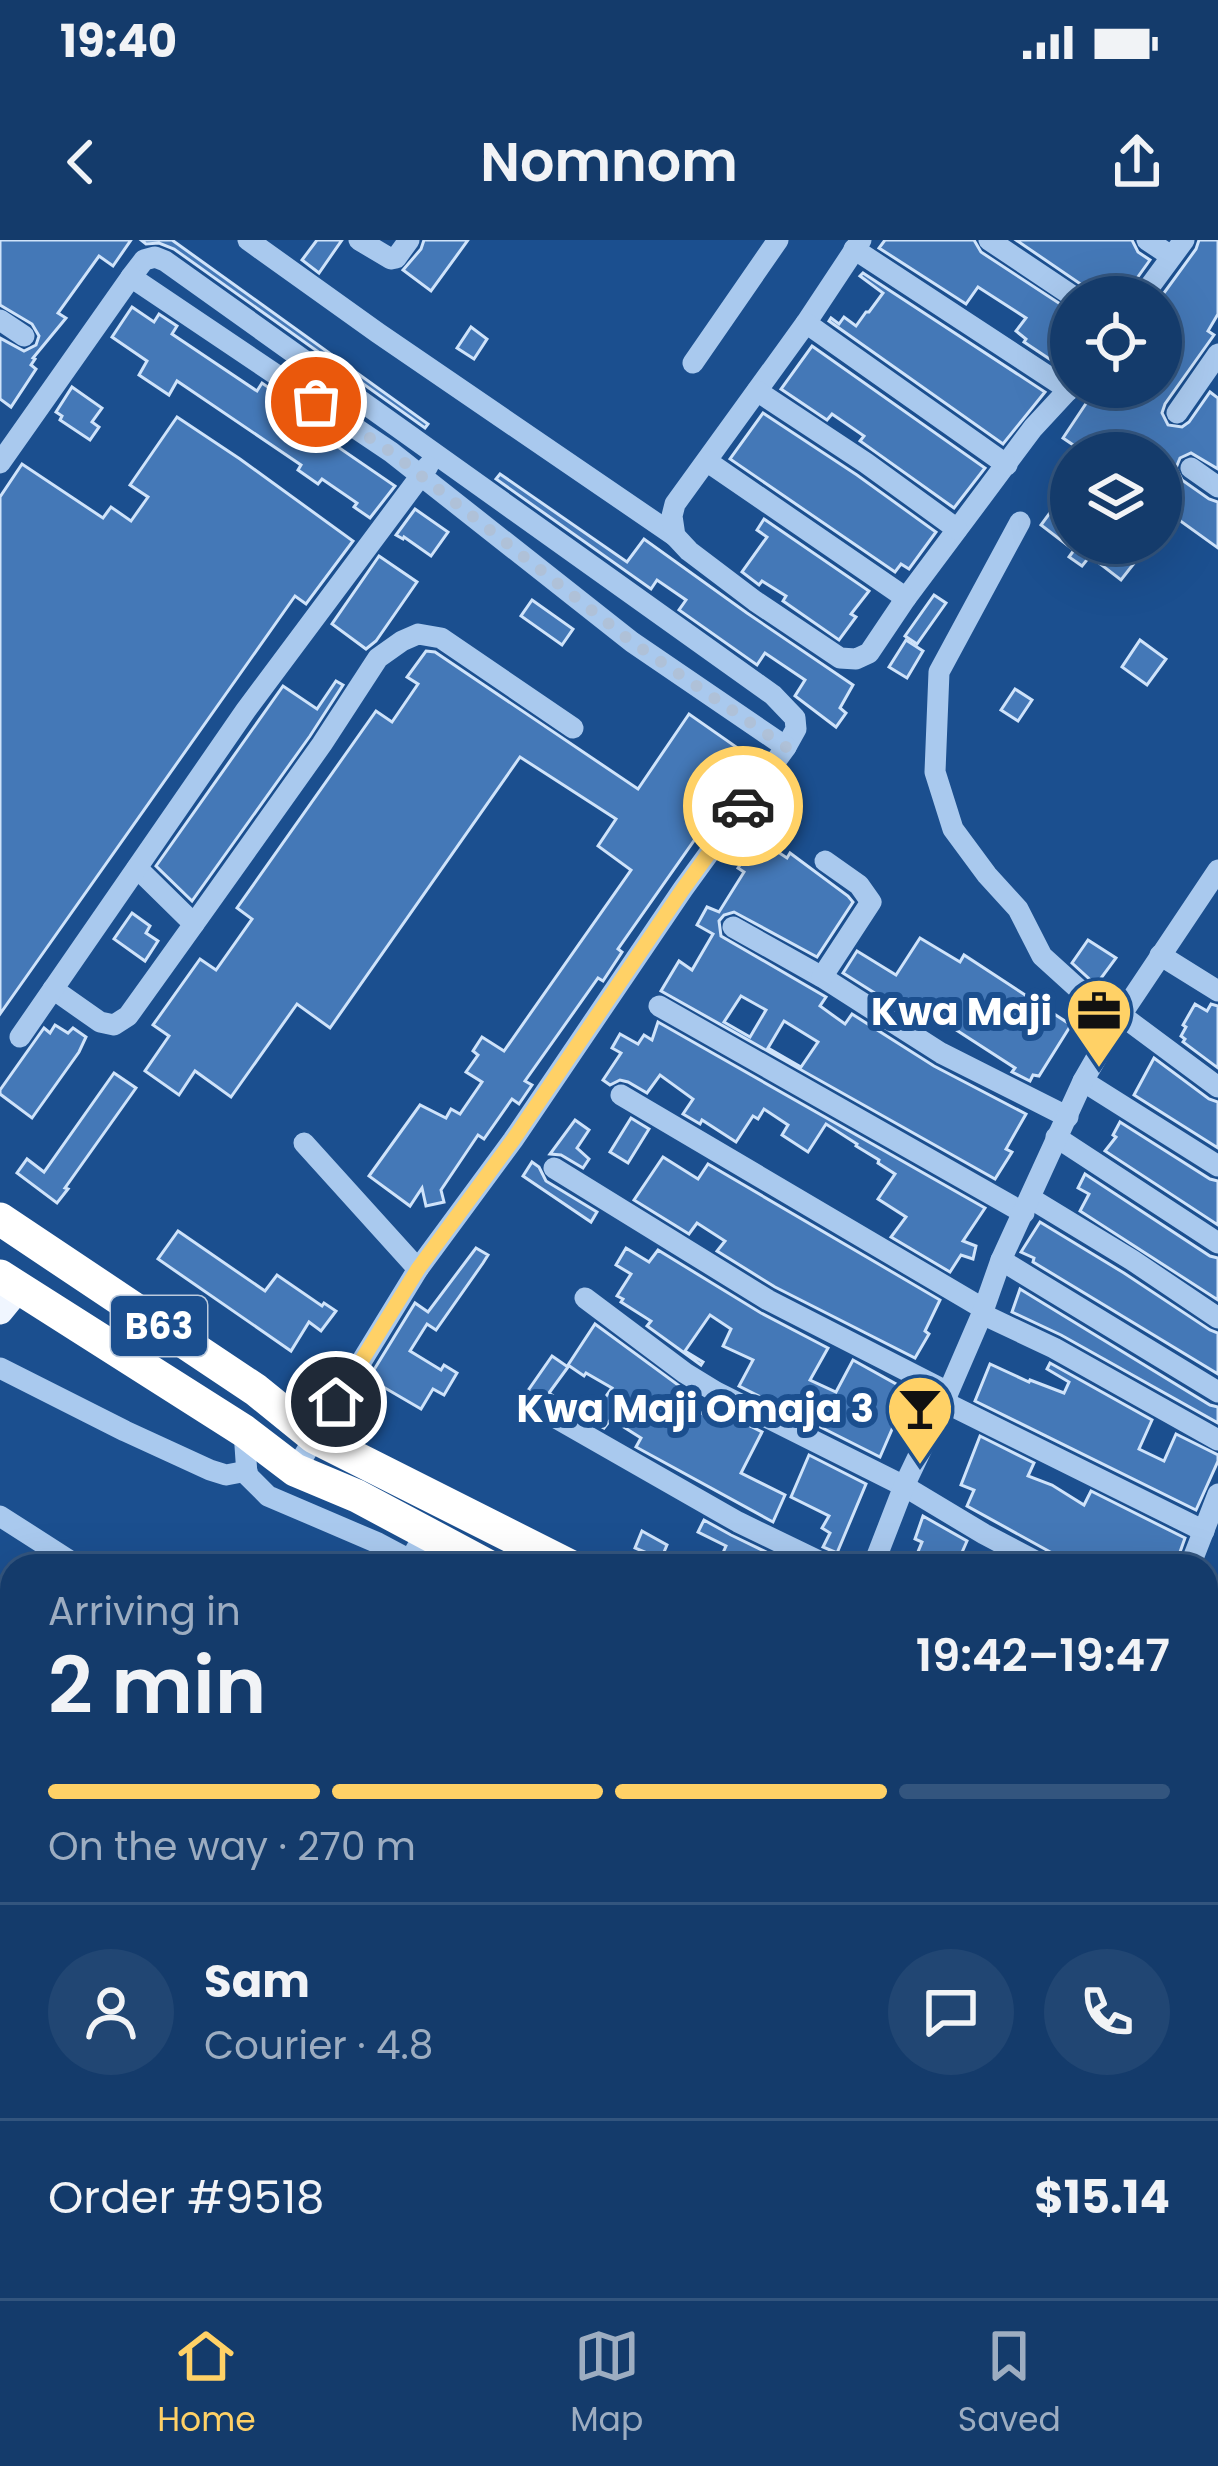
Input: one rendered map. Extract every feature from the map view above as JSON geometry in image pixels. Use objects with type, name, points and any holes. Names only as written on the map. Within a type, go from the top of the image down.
[{"type":"highway","name":"B63","points":[[0,1219],[256,1390],[314,1437],[546,1554]]},
{"type":"highway","name":"B63","points":[[6,1292],[244,1432],[295,1470],[357,1496],[419,1554]]},
{"type":"street","points":[[248,240],[675,536],[714,572],[840,658],[856,659],[869,653],[1052,408]]},
{"type":"street","points":[[359,240],[391,259],[409,240]]},
{"type":"street","points":[[693,363],[778,240]]},
{"type":"street","points":[[989,240],[1050,281]]},
{"type":"street","points":[[1147,240],[1178,248],[1157,276]]},
{"type":"street","points":[[675,536],[675,504],[858,245],[1050,375]]},
{"type":"street","points":[[0,463],[131,277],[144,260],[155,257],[773,695],[795,718],[796,729],[786,747],[418,1269],[295,1470]]},
{"type":"street","points":[[131,277],[391,452],[632,642],[786,747]]},
{"type":"street","points":[[223,338],[240,315]]},
{"type":"street","points":[[0,320],[24,336]]},
{"type":"street","points":[[806,323],[1007,465]]},
{"type":"street","points":[[1177,413],[1214,369]]},
{"type":"street","points":[[757,391],[957,529]]},
{"type":"street","points":[[391,452],[405,433]]},
{"type":"street","points":[[20,1037],[246,710],[436,456]]},
{"type":"street","points":[[708,463],[906,598]]},
{"type":"street","points":[[1191,468],[1218,488]]},
{"type":"street","points":[[1020,522],[938,672],[934,772],[953,829],[1018,909],[1042,956],[1119,1020],[1218,1087]]},
{"type":"street","points":[[53,989],[100,1022],[115,1025],[128,1016],[378,658],[402,640],[418,634],[441,638],[573,728]]},
{"type":"street","points":[[822,977],[871,902],[859,885],[825,861]]},
{"type":"street","points":[[137,868],[194,923]]},
{"type":"street","points":[[878,1554],[1001,1260],[1083,1081],[1160,955],[1216,878]]},
{"type":"street","points":[[734,927],[1062,1127],[1218,1243]]},
{"type":"street","points":[[1160,955],[1218,992]]},
{"type":"street","points":[[659,1006],[1132,1260],[1218,1318]]},
{"type":"street","points":[[1083,1081],[1218,1166]]},
{"type":"street","points":[[621,1095],[983,1311],[1218,1440]]},
{"type":"street","points":[[304,1143],[418,1269]]},
{"type":"street","points":[[554,1168],[768,1300],[1204,1531]]},
{"type":"street","points":[[1001,1260],[1218,1392]]},
{"type":"street","points":[[585,1298],[716,1392],[904,1486],[1022,1554]]},
{"type":"street","points":[[0,1369],[210,1470],[226,1475],[247,1471]]},
{"type":"street","points":[[533,1405],[738,1522],[804,1554]]},
{"type":"street","points":[[244,1432],[247,1471],[268,1496],[378,1544],[419,1554]]},
{"type":"street","points":[[1195,1554],[1218,1494]]},
{"type":"street","points":[[0,1516],[59,1554]]},
{"type":"building","points":[[0,240],[131,240],[113,266],[99,256],[58,313],[66,318],[33,358],[31,365],[36,369],[11,407],[0,399],[0,338],[24,351],[36,345],[39,336],[32,324],[0,305]]},
{"type":"building","points":[[141,240],[172,240],[428,424],[425,428],[174,249]]},
{"type":"building","points":[[317,240],[342,240],[319,273],[302,260]]},
{"type":"building","points":[[424,240],[468,240],[431,291],[403,270]]},
{"type":"building","points":[[885,240],[974,240],[981,252],[1050,297],[1050,359],[1016,331],[1026,318],[978,287],[966,304],[879,248]]},
{"type":"building","points":[[1016,240],[1132,240],[1150,260],[1139,276],[1069,276]]},
{"type":"building","points":[[1199,240],[1218,240],[1218,314],[1208,331],[1214,335],[1182,380],[1182,276],[1176,276]]},
{"type":"building","points":[[863,273],[1045,392],[1003,444],[829,321],[839,324],[844,317],[856,326],[883,293],[860,276]]},
{"type":"building","points":[[132,307],[154,322],[159,314],[177,326],[172,334],[257,391],[262,383],[306,413],[300,421],[395,486],[370,518],[354,507],[357,503],[322,479],[318,484],[298,470],[301,465],[177,381],[169,395],[139,375],[147,361],[112,337]]},
{"type":"building","points":[[471,327],[487,339],[474,359],[457,348]]},
{"type":"building","points":[[812,346],[985,468],[954,508],[860,441],[864,436],[832,414],[827,420],[781,389]]},
{"type":"building","points":[[72,387],[102,408],[92,422],[99,427],[90,440],[60,420],[56,412]]},
{"type":"building","points":[[1210,392],[1218,398],[1218,469],[1191,453],[1182,457],[1182,432],[1067,432],[1083,408],[1164,408],[1168,425],[1182,427]]},
{"type":"building","points":[[763,413],[936,532],[909,569],[901,564],[895,572],[730,459]]},
{"type":"building","points":[[177,417],[353,541],[306,604],[295,596],[0,1014],[0,497],[22,464],[103,518],[111,507],[131,521],[148,497],[130,485]]},
{"type":"building","points":[[500,474],[627,562],[644,539],[853,685],[840,708],[846,713],[836,727],[795,696],[805,680],[765,653],[757,665],[679,610],[686,600],[657,580],[651,589],[496,479]]},
{"type":"building","points":[[1182,480],[1218,502],[1218,548],[1182,522]]},
{"type":"building","points":[[415,509],[448,532],[431,556],[396,535]]},
{"type":"building","points":[[764,519],[869,591],[839,640],[783,601],[786,596],[742,572],[767,537],[757,530]]},
{"type":"building","points":[[379,556],[417,582],[366,649],[332,624]]},
{"type":"building","points":[[1100,564],[1133,564],[1121,580]]},
{"type":"building","points":[[934,595],[946,603],[917,644],[905,636]]},
{"type":"building","points":[[532,600],[573,629],[562,645],[521,616]]},
{"type":"building","points":[[906,640],[923,651],[907,678],[889,667]]},
{"type":"building","points":[[1140,640],[1166,659],[1147,685],[1122,667]]},
{"type":"building","points":[[426,651],[435,652],[638,789],[689,714],[752,758],[618,949],[622,952],[603,981],[598,978],[525,1081],[532,1085],[519,1104],[512,1099],[484,1139],[478,1135],[441,1190],[444,1202],[426,1206],[422,1188],[410,1206],[369,1176],[420,1105],[446,1118],[451,1109],[460,1114],[482,1082],[466,1072],[478,1055],[473,1051],[482,1037],[504,1051],[631,870],[598,846],[616,819],[520,757],[330,1028],[297,1004],[231,1097],[195,1071],[179,1095],[145,1071],[169,1036],[153,1025],[200,959],[216,970],[252,919],[237,908],[376,711],[392,722],[418,684],[407,677]]},
{"type":"building","points":[[336,681],[343,685],[310,736],[192,901],[156,866],[283,686],[317,709]]},
{"type":"building","points":[[1015,689],[1032,700],[1018,721],[1001,710]]},
{"type":"building","points":[[758,839],[787,858],[790,853],[853,902],[817,957],[734,912],[719,921],[721,936],[826,997],[820,1006],[845,1024],[852,1014],[934,1066],[1026,1114],[1006,1149],[1012,1152],[995,1179],[661,991],[679,961],[692,970],[713,934],[697,925],[707,907],[719,912],[744,872],[738,868]],"holes":[[[741,996],[766,1010],[750,1037],[724,1022]],[[784,1021],[818,1042],[801,1067],[768,1048]]]},
{"type":"building","points":[[132,913],[150,926],[146,933],[158,941],[145,961],[114,939]]},
{"type":"building","points":[[920,938],[960,962],[964,955],[1071,1025],[1039,1076],[1033,1075],[1030,1081],[1012,1072],[1015,1068],[933,1015],[927,1026],[843,973],[857,951],[896,975]]},
{"type":"building","points":[[1088,940],[1116,958],[1096,985],[1072,963]]},
{"type":"building","points":[[1195,1004],[1207,1011],[1211,1004],[1218,1006],[1218,1068],[1183,1042],[1183,1025]]},
{"type":"building","points":[[658,1022],[985,1208],[963,1241],[976,1246],[973,1259],[961,1255],[950,1272],[891,1237],[906,1217],[878,1199],[895,1174],[826,1124],[808,1152],[782,1135],[788,1125],[764,1109],[758,1119],[753,1116],[736,1142],[683,1114],[693,1099],[660,1075],[647,1093],[628,1082],[610,1085],[603,1080],[621,1053],[612,1048],[620,1034],[638,1044],[644,1035],[652,1040]]},
{"type":"building","points":[[55,1025],[68,1033],[73,1028],[86,1037],[32,1118],[0,1090],[44,1028],[50,1033]]},
{"type":"building","points":[[1154,1058],[1218,1102],[1218,1148],[1134,1095]]},
{"type":"building","points":[[114,1073],[136,1088],[57,1203],[17,1173],[27,1159],[44,1172]]},
{"type":"building","points":[[631,1118],[649,1129],[628,1163],[610,1152]]},
{"type":"building","points":[[575,1120],[589,1130],[577,1148],[589,1159],[583,1168],[550,1154]]},
{"type":"building","points":[[1120,1122],[1218,1181],[1218,1225],[1105,1151]]},
{"type":"building","points":[[663,1157],[698,1179],[708,1164],[940,1300],[915,1358],[775,1287],[717,1251],[725,1241],[697,1223],[689,1234],[634,1200]]},
{"type":"building","points":[[532,1162],[546,1181],[597,1212],[591,1222],[523,1176]]},
{"type":"building","points":[[1085,1174],[1218,1258],[1218,1300],[1080,1211],[1089,1194],[1078,1188]]},
{"type":"building","points":[[1040,1222],[1218,1333],[1218,1374],[1021,1252]]},
{"type":"building","points":[[178,1231],[265,1291],[277,1275],[336,1311],[321,1331],[309,1322],[291,1351],[158,1259]]},
{"type":"building","points":[[476,1248],[488,1255],[483,1263],[436,1330],[427,1324],[410,1351],[441,1370],[444,1365],[457,1373],[444,1395],[433,1389],[421,1409],[373,1381],[364,1386],[415,1303],[428,1312]]},
{"type":"building","points":[[626,1248],[649,1262],[658,1250],[828,1348],[810,1380],[836,1392],[853,1360],[914,1394],[905,1414],[900,1411],[880,1457],[739,1386],[753,1360],[723,1346],[731,1329],[710,1315],[685,1351],[701,1365],[647,1326],[651,1321],[617,1296],[631,1274],[616,1265]]},
{"type":"building","points":[[1020,1289],[1218,1407],[1218,1423],[1012,1312]]},
{"type":"building","points":[[595,1324],[685,1390],[679,1398],[712,1420],[718,1412],[762,1432],[741,1473],[785,1495],[773,1522],[636,1447],[641,1438],[611,1419],[604,1428],[589,1420],[612,1388],[568,1365]]},
{"type":"building","points":[[552,1356],[568,1367],[549,1393],[557,1402],[539,1392],[527,1392]]},
{"type":"building","points":[[1050,1363],[1152,1420],[1139,1449],[1164,1461],[1176,1434],[1218,1455],[1196,1510],[975,1401],[990,1364],[1064,1393],[1069,1382],[1047,1369]]},
{"type":"building","points":[[980,1436],[1034,1463],[1028,1476],[1084,1505],[1091,1491],[1185,1538],[1179,1554],[1053,1554],[967,1506],[974,1490],[961,1485]]},
{"type":"building","points":[[809,1455],[866,1484],[837,1553],[823,1547],[830,1533],[822,1528],[829,1516],[791,1497]]},
{"type":"building","points":[[923,1516],[967,1541],[961,1554],[917,1554],[922,1542],[915,1539]]},
{"type":"building","points":[[704,1520],[770,1554],[722,1554],[726,1546],[698,1532]]},
{"type":"building","points":[[642,1531],[667,1545],[663,1554],[635,1548]]},
{"type":"way so far","points":[[316,402],[391,452],[632,642],[786,747],[743,806]]},
{"type":"place","name":"Kwa Maji","points":[[1099,1070]]},
{"type":"place","name":"Kwa Maji Omaja 3","points":[[920,1467]]},
{"type":"route","points":[[336,1402],[418,1269],[513,1140],[743,806]]}]
